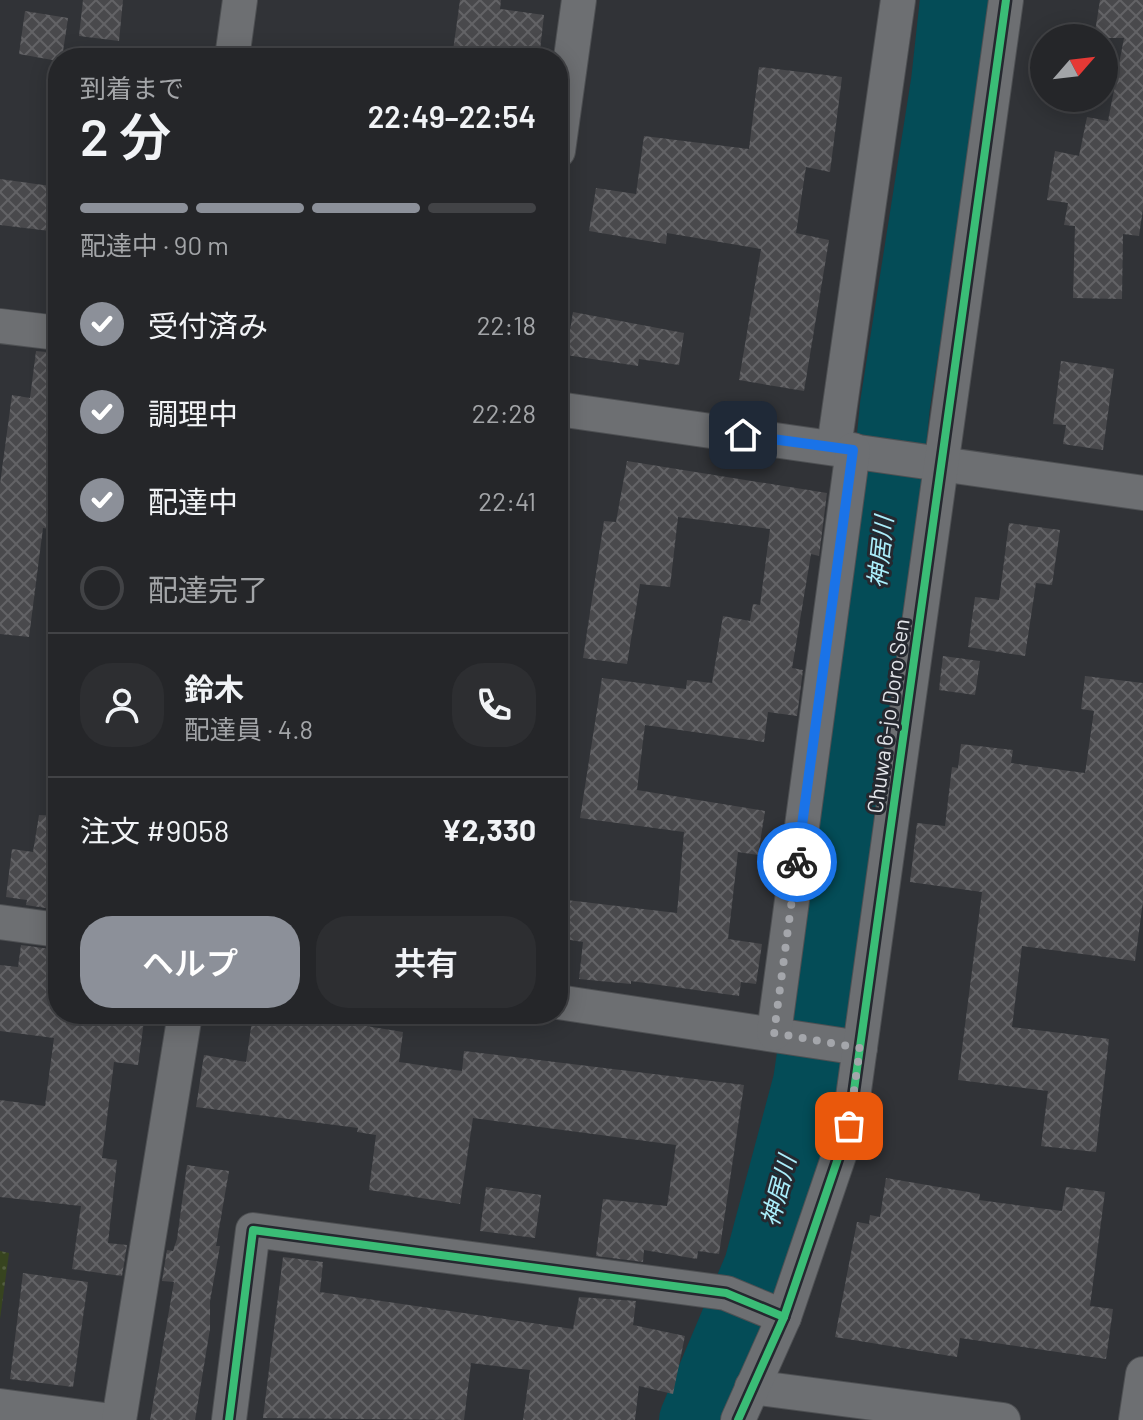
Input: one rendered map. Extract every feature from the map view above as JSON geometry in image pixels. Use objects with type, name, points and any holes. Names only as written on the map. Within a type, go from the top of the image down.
[{"type":"street","points":[[233,48],[240,0]]},
{"type":"street","points":[[568,79],[579,0]]},
{"type":"street","points":[[784,1034],[851,449],[898,0]]},
{"type":"street","name":"Chuwa 6-jo Doro Sen","points":[[738,1420],[752,1387],[774,1313],[849,1126],[846,1045],[942,462],[1006,0]]},
{"type":"street","points":[[0,326],[48,332]]},
{"type":"street","points":[[568,420],[851,449],[1143,493]]},
{"type":"street","points":[[0,922],[48,929]]},
{"type":"street","points":[[568,1003],[846,1045]]},
{"type":"street","points":[[119,1420],[183,1024]]},
{"type":"street","points":[[229,1420],[253,1230],[726,1293],[774,1313]]},
{"type":"street","points":[[1136,1420],[1143,1374]]},
{"type":"street","points":[[752,1387],[1003,1420]]},
{"type":"street","points":[[0,1406],[104,1420]]},
{"type":"green space","points":[[0,1251],[9,1253],[0,1319]]},
{"type":"building","points":[[83,0],[123,0],[119,41],[79,36]]},
{"type":"building","points":[[460,0],[501,0],[500,9],[544,15],[540,48],[453,48]]},
{"type":"building","points":[[1100,0],[1143,0],[1143,209],[1139,236],[1123,234],[1122,299],[1073,298],[1075,226],[1064,225],[1068,203],[1047,200],[1055,151],[1079,156],[1087,117],[1108,121],[1110,112],[1118,112],[1118,69],[1124,38],[1118,38],[1118,24],[1096,24]]},
{"type":"building","points":[[25,11],[68,18],[64,48],[48,48],[48,59],[19,54]]},
{"type":"building","points":[[759,67],[842,77],[830,172],[806,167],[796,233],[829,240],[804,391],[739,380],[761,249],[667,233],[666,244],[589,231],[596,188],[636,194],[644,136],[749,149]]},
{"type":"building","points":[[0,179],[48,186],[48,231],[0,225]]},
{"type":"building","points":[[573,312],[684,333],[679,365],[639,359],[638,366],[568,355]]},
{"type":"building","points":[[36,351],[48,352],[48,529],[43,528],[29,637],[0,634],[0,484],[12,395],[30,398]]},
{"type":"building","points":[[1061,361],[1114,369],[1103,450],[1063,444],[1066,425],[1053,424]]},
{"type":"building","points":[[627,461],[827,493],[819,556],[811,554],[792,668],[803,670],[797,716],[768,712],[764,742],[645,725],[637,790],[765,811],[758,855],[738,852],[728,939],[762,944],[756,984],[741,982],[739,996],[631,981],[631,984],[579,979],[583,942],[568,940],[568,900],[677,913],[684,832],[580,818],[602,678],[686,689],[687,680],[712,683],[723,616],[750,621],[753,604],[760,605],[770,529],[678,517],[670,587],[640,584],[627,664],[583,658],[604,521],[616,522]]},
{"type":"building","points":[[1009,523],[1060,530],[1052,585],[1036,583],[1025,656],[968,647],[975,597],[999,600]]},
{"type":"building","points":[[943,656],[980,661],[975,695],[939,690]]},
{"type":"building","points":[[1085,676],[1143,683],[1143,901],[1135,961],[1022,946],[1012,1027],[1109,1039],[1096,1152],[1041,1146],[1048,1091],[958,1080],[982,892],[910,882],[917,823],[945,826],[952,767],[958,768],[961,744],[1013,750],[1011,763],[1085,773],[1094,711],[1081,709]]},
{"type":"building","points":[[39,815],[48,815],[48,908],[26,905],[27,900],[6,897],[12,849],[33,852]]},
{"type":"building","points":[[21,945],[48,949],[48,1024],[144,1024],[138,1065],[114,1062],[102,1158],[117,1160],[108,1243],[127,1245],[122,1276],[72,1269],[81,1206],[0,1197],[0,1100],[45,1106],[54,1038],[0,1031],[0,965],[18,967]]},
{"type":"building","points":[[252,1024],[354,1024],[403,1032],[399,1062],[462,1071],[464,1051],[744,1085],[719,1254],[698,1251],[697,1259],[644,1250],[643,1262],[596,1256],[603,1199],[667,1206],[676,1145],[473,1118],[460,1204],[369,1190],[376,1135],[357,1132],[358,1128],[196,1107],[204,1055],[246,1062]]},
{"type":"building","points":[[187,1165],[229,1171],[216,1246],[220,1246],[210,1301],[210,1329],[195,1420],[150,1420],[174,1282],[162,1281],[167,1250],[173,1251],[177,1239]]},
{"type":"building","points":[[886,1178],[980,1194],[979,1200],[1062,1211],[1066,1187],[1105,1192],[1090,1306],[1113,1309],[1106,1359],[960,1338],[957,1357],[835,1337],[857,1222],[869,1224],[870,1215],[880,1217]]},
{"type":"building","points":[[486,1187],[541,1195],[535,1238],[480,1231]]},
{"type":"building","points":[[283,1257],[323,1262],[320,1292],[573,1329],[579,1297],[636,1301],[633,1325],[685,1336],[673,1394],[639,1386],[635,1420],[523,1420],[530,1370],[471,1363],[464,1420],[263,1418]]},
{"type":"building","points":[[23,1273],[88,1282],[73,1387],[10,1379]]},
{"type":"waterway","name":"神居川","points":[[694,1420],[759,1266],[808,1082],[869,671],[895,405],[946,82],[955,0]]},
{"type":"cycle path","points":[[738,1420],[784,1317],[849,1126],[1006,0]]},
{"type":"cycle path","points":[[229,1420],[253,1230],[726,1293],[784,1317]]},
{"type":"way so far","points":[[797,862],[774,1033],[860,1048],[849,1126]]},
{"type":"route","points":[[743,435],[853,450],[797,862]]}]
